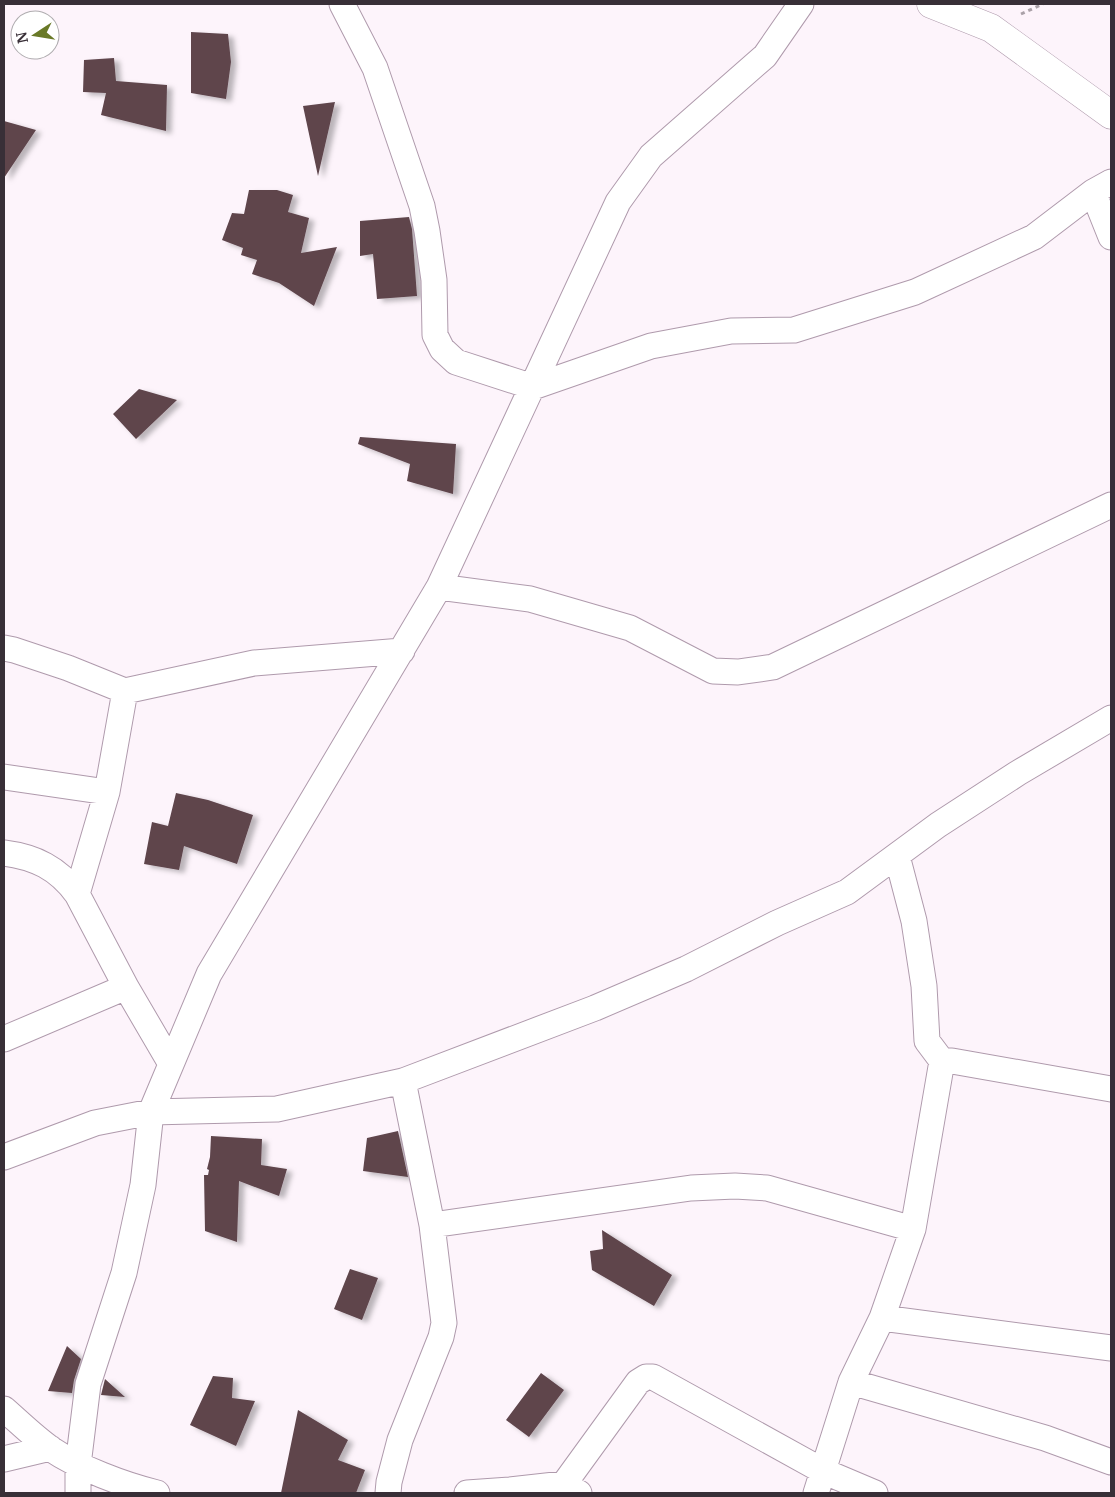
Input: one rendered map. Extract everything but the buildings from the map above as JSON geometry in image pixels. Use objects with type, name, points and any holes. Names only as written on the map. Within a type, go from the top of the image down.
[{"type":"street","points":[[342,4],[375,68],[422,206],[434,280],[435,335],[442,348],[456,362],[533,387],[651,346],[731,331],[794,330],[915,292],[1034,236],[1102,187],[1111,237]]},
{"type":"street","points":[[78,1493],[78,1465],[88,1384],[124,1273],[143,1185],[151,1112],[209,974],[439,587],[618,202],[651,156],[765,56],[801,4]]},
{"type":"street","points":[[931,4],[991,28],[1111,115]]},
{"type":"street","points":[[439,587],[530,599],[630,628],[713,670],[738,672],[773,667],[1111,504]]},
{"type":"street","points":[[4,648],[68,668],[125,691],[254,663],[402,650]]},
{"type":"street","points":[[77,894],[107,792],[125,691]]},
{"type":"street","points":[[4,1157],[95,1123],[151,1112],[277,1109],[403,1081],[595,1008],[686,969],[777,923],[847,892],[938,825],[1018,773],[1111,718]]},
{"type":"street","points":[[4,777],[107,792]]},
{"type":"street","points":[[4,853],[18,855],[48,867],[67,881],[77,894],[126,987],[172,1064]]},
{"type":"street","points":[[820,1482],[851,1382],[882,1318],[913,1229],[942,1061],[927,1041],[924,986],[914,921],[897,856]]},
{"type":"street","points":[[4,1040],[126,987]]},
{"type":"street","points":[[942,1061],[952,1061],[1111,1089]]},
{"type":"street","points":[[388,1493],[400,1440],[441,1337],[444,1323],[432,1225],[403,1081]]},
{"type":"street","points":[[432,1225],[691,1188],[735,1186],[767,1188],[913,1229]]},
{"type":"street","points":[[882,1318],[1111,1348]]},
{"type":"street","points":[[467,1493],[571,1489],[638,1382],[653,1377],[820,1482],[874,1493]]},
{"type":"street","points":[[851,1382],[1046,1438],[1111,1462]]},
{"type":"street","points":[[4,1409],[50,1448],[78,1465],[141,1490],[157,1493]]},
{"type":"street","points":[[4,1459],[50,1448]]}]
